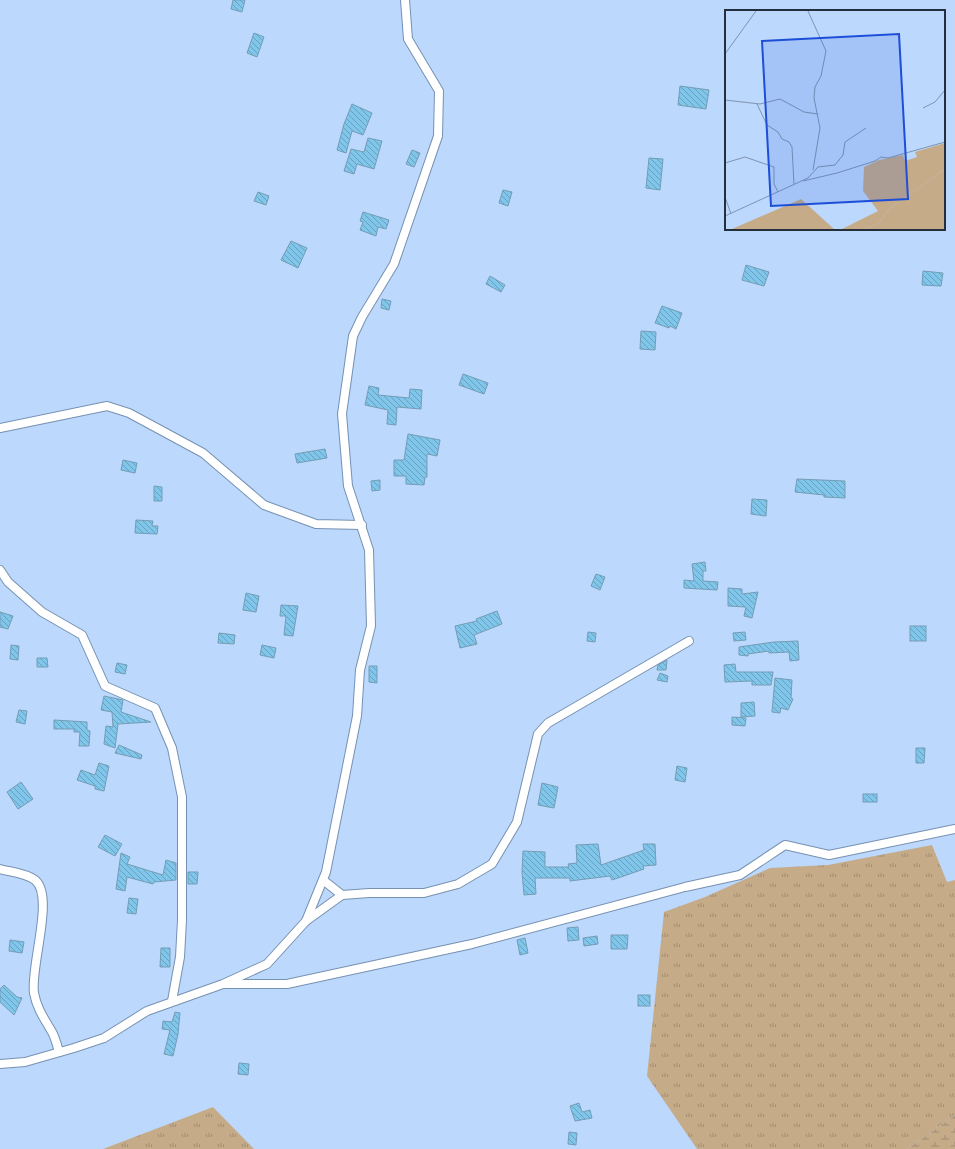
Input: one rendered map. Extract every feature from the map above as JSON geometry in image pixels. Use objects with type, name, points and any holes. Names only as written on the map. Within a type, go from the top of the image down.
[{"type":"street","points":[[306,921],[323,880],[340,803],[357,716],[360,670],[371,626],[369,550],[348,486],[342,414],[353,336],[362,317],[394,264],[438,136],[439,91],[408,39],[405,0]]},
{"type":"street","points":[[0,428],[107,406],[129,412],[203,452],[264,506],[316,524],[362,525]]},
{"type":"street","points":[[0,570],[8,582],[42,612],[82,635],[104,686],[155,708],[172,748],[182,797],[180,957],[172,1001]]},
{"type":"street","points":[[0,1064],[25,1062],[104,1038],[147,1011],[223,984],[267,964],[306,921],[342,895],[369,893],[424,893],[458,884],[492,864],[517,822],[538,734],[548,723],[689,641]]},
{"type":"street","points":[[223,984],[287,984],[472,944],[685,887],[740,875],[785,845],[828,855],[955,829]]},
{"type":"street","points":[[0,869],[28,876],[36,880],[41,888],[43,912],[34,973],[34,992],[42,1018],[53,1033],[59,1052]]},
{"type":"street","points":[[323,880],[342,895]]},
{"type":"green space","points":[[932,845],[947,882],[955,880],[955,1115],[907,1149],[697,1149],[647,1076],[664,912],[705,897],[770,868],[828,865]]},
{"type":"green space","points":[[213,1107],[254,1149],[103,1149]]},
{"type":"green space","points":[[955,1115],[955,1149],[907,1149]]},
{"type":"building","points":[[233,0],[245,0],[242,12],[231,9]]},
{"type":"building","points":[[254,33],[264,37],[257,57],[247,53]]},
{"type":"building","points":[[680,86],[709,90],[706,109],[678,105]]},
{"type":"building","points":[[352,104],[372,113],[363,135],[352,131],[346,153],[337,150],[344,124]]},
{"type":"building","points":[[368,138],[382,141],[374,169],[357,164],[354,174],[344,171],[351,149],[364,152]]},
{"type":"building","points":[[412,150],[420,153],[414,167],[406,164]]},
{"type":"building","points":[[649,158],[663,159],[660,190],[646,188]]},
{"type":"building","points":[[503,190],[512,192],[508,206],[499,203]]},
{"type":"building","points":[[258,192],[269,196],[266,205],[254,201]]},
{"type":"building","points":[[363,212],[389,220],[386,229],[378,227],[376,236],[360,230],[363,222],[360,221]]},
{"type":"building","points":[[291,241],[307,248],[298,268],[281,260]]},
{"type":"building","points":[[746,265],[769,272],[764,286],[742,280]]},
{"type":"building","points":[[923,271],[943,273],[941,286],[922,285]]},
{"type":"building","points":[[490,276],[505,285],[501,292],[486,284]]},
{"type":"building","points":[[382,299],[391,301],[389,310],[381,308]]},
{"type":"building","points":[[662,306],[682,313],[676,329],[670,326],[669,328],[655,323]]},
{"type":"building","points":[[641,331],[656,332],[655,350],[640,349]]},
{"type":"building","points":[[463,374],[488,383],[484,394],[459,385]]},
{"type":"building","points":[[369,386],[379,388],[378,395],[409,398],[410,389],[422,390],[421,409],[397,407],[396,425],[387,424],[388,410],[365,405]]},
{"type":"building","points":[[408,434],[440,440],[437,456],[427,454],[427,477],[425,477],[424,485],[406,484],[406,476],[394,476],[394,460],[404,460]]},
{"type":"building","points":[[325,449],[327,458],[297,463],[295,454]]},
{"type":"building","points":[[123,460],[137,463],[135,473],[121,470]]},
{"type":"building","points":[[797,479],[845,481],[845,498],[824,497],[824,495],[795,492]]},
{"type":"building","points":[[380,480],[380,490],[372,491],[371,481]]},
{"type":"building","points":[[154,486],[162,487],[162,501],[154,501]]},
{"type":"building","points":[[752,499],[767,500],[766,516],[751,514]]},
{"type":"building","points":[[136,520],[153,521],[152,526],[158,526],[157,534],[135,533]]},
{"type":"building","points":[[705,562],[706,571],[703,571],[703,581],[718,582],[717,590],[684,588],[684,580],[694,581],[692,564]]},
{"type":"building","points":[[596,574],[605,577],[600,590],[591,586]]},
{"type":"building","points":[[728,588],[742,589],[742,594],[758,592],[752,618],[744,616],[746,607],[728,606]]},
{"type":"building","points":[[246,593],[259,596],[256,612],[243,610]]},
{"type":"building","points":[[281,605],[298,606],[293,636],[284,635],[286,616],[280,616]]},
{"type":"building","points":[[497,611],[502,624],[474,635],[477,644],[460,648],[455,626],[477,621],[476,619]]},
{"type":"building","points":[[0,612],[13,616],[8,629],[0,627]]},
{"type":"building","points":[[910,626],[926,626],[926,641],[910,641]]},
{"type":"building","points":[[588,632],[596,633],[595,642],[587,641]]},
{"type":"building","points":[[745,632],[746,640],[734,641],[733,633]]},
{"type":"building","points":[[219,633],[235,635],[234,644],[218,643]]},
{"type":"building","points":[[798,641],[799,660],[790,661],[789,652],[769,653],[769,651],[748,654],[748,656],[739,655],[739,647],[774,642]]},
{"type":"building","points":[[11,645],[19,646],[18,660],[10,659]]},
{"type":"building","points":[[262,645],[276,648],[274,658],[260,655]]},
{"type":"building","points":[[37,658],[47,658],[48,667],[37,667]]},
{"type":"building","points":[[667,660],[666,670],[657,670],[658,665]]},
{"type":"building","points":[[117,663],[127,665],[125,674],[115,672]]},
{"type":"building","points":[[735,664],[736,672],[773,672],[771,685],[752,685],[752,681],[725,682],[724,665]]},
{"type":"building","points":[[369,666],[377,666],[377,683],[369,682]]},
{"type":"building","points":[[660,673],[668,676],[667,682],[657,680]]},
{"type":"building","points":[[775,678],[792,680],[791,698],[793,699],[788,710],[781,708],[780,713],[772,712]]},
{"type":"building","points":[[104,696],[123,700],[121,712],[151,722],[118,724],[115,748],[104,744],[106,726],[113,727],[112,712],[101,710]]},
{"type":"building","points":[[754,702],[755,716],[741,717],[741,703]]},
{"type":"building","points":[[19,710],[27,711],[25,724],[16,722]]},
{"type":"building","points":[[732,717],[746,718],[745,726],[732,725]]},
{"type":"building","points":[[54,720],[87,722],[87,730],[90,731],[89,746],[79,746],[80,732],[74,732],[74,729],[54,729]]},
{"type":"building","points":[[119,745],[142,755],[141,759],[115,753]]},
{"type":"building","points":[[916,748],[925,748],[924,763],[916,763]]},
{"type":"building","points":[[99,763],[109,766],[104,791],[95,789],[95,786],[77,780],[81,770],[95,775]]},
{"type":"building","points":[[677,766],[687,768],[685,782],[675,780]]},
{"type":"building","points":[[21,782],[33,799],[18,809],[7,792]]},
{"type":"building","points":[[542,783],[558,787],[554,808],[538,805]]},
{"type":"building","points":[[863,794],[877,794],[877,802],[863,802]]},
{"type":"building","points":[[105,835],[122,844],[115,856],[98,847]]},
{"type":"building","points":[[598,844],[601,865],[644,850],[643,844],[655,844],[656,865],[643,866],[644,869],[612,880],[610,876],[570,881],[570,878],[535,878],[536,894],[524,895],[522,872],[523,851],[545,852],[545,867],[569,867],[568,864],[577,863],[576,845]]},
{"type":"building","points":[[121,853],[130,857],[127,864],[163,875],[166,860],[176,863],[176,880],[154,882],[153,884],[127,877],[125,891],[116,889]]},
{"type":"building","points":[[188,872],[198,872],[197,884],[188,884]]},
{"type":"building","points":[[129,898],[138,899],[136,914],[127,913]]},
{"type":"building","points":[[578,927],[579,940],[568,941],[567,928]]},
{"type":"building","points":[[611,935],[628,935],[627,949],[611,949]]},
{"type":"building","points":[[597,936],[598,944],[584,946],[583,938]]},
{"type":"building","points":[[525,938],[528,953],[520,955],[517,940]]},
{"type":"building","points":[[10,940],[24,942],[22,953],[9,951]]},
{"type":"building","points":[[161,948],[170,948],[170,967],[160,967]]},
{"type":"building","points":[[4,985],[17,997],[22,998],[14,1015],[0,1002],[0,989]]},
{"type":"building","points":[[638,995],[650,995],[650,1006],[638,1006]]},
{"type":"building","points":[[175,1012],[180,1013],[178,1034],[173,1056],[164,1054],[170,1030],[162,1029],[163,1021],[172,1022]]},
{"type":"building","points":[[239,1063],[249,1064],[248,1075],[238,1074]]},
{"type":"building","points":[[579,1103],[582,1112],[590,1110],[592,1118],[575,1121],[570,1106]]},
{"type":"building","points":[[569,1132],[577,1133],[576,1145],[568,1144]]}]
